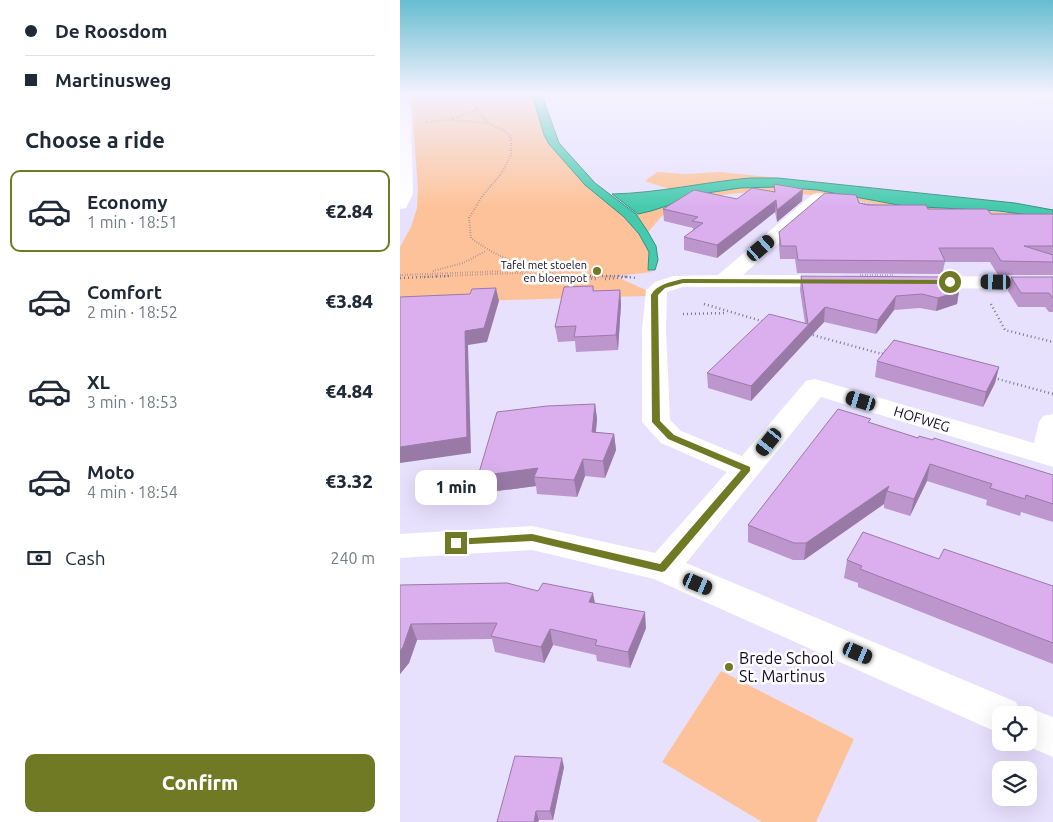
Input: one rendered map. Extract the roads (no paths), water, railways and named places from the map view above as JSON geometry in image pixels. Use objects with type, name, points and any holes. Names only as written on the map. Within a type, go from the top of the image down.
[{"type":"street","points":[[400,204],[404,194],[402,131]]},
{"type":"street","points":[[723,281],[819,198]]},
{"type":"street","points":[[747,469],[671,437],[656,422],[656,302],[674,282],[683,281],[861,282]]},
{"type":"street","points":[[901,282],[1053,283]]},
{"type":"street","name":"HOFWEG","points":[[662,568],[815,387],[1049,457],[1053,422]]},
{"type":"street","points":[[400,546],[532,538],[662,568],[992,711]]},
{"type":"street","points":[[1037,730],[1053,737]]},
{"type":"place","name":"Tafel met stoelen en bloempot","points":[[597,271]]},
{"type":"place","name":"Brede School St. Martinus","points":[[729,667]]}]
